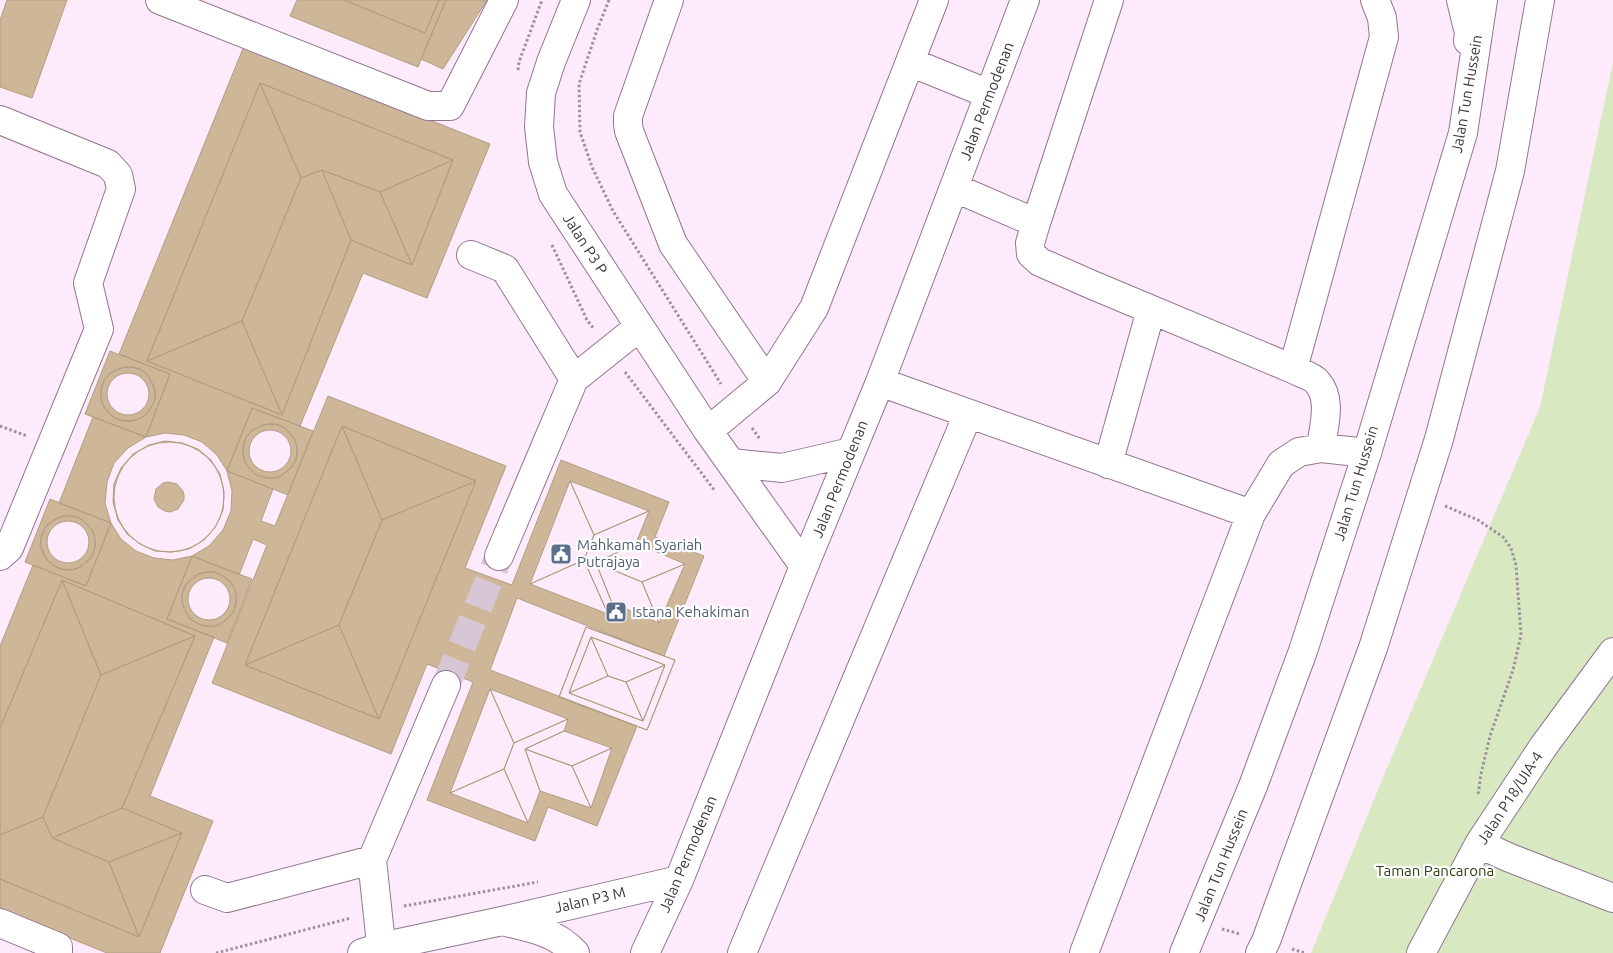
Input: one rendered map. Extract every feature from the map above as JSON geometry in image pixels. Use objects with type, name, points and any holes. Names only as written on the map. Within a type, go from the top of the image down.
[{"type":"street","points":[[160,0],[428,106],[450,106],[504,0]]},
{"type":"street","name":"Jalan P3 P","points":[[576,0],[551,62],[541,93],[539,127],[543,162],[553,194],[708,431],[804,566]]},
{"type":"street","points":[[669,0],[628,116],[629,131],[673,244],[767,382]]},
{"type":"street","points":[[708,431],[767,382],[814,308],[934,0]]},
{"type":"street","name":"Jalan Permodenan","points":[[645,953],[679,880],[804,566],[880,382],[1025,0]]},
{"type":"street","points":[[1108,0],[1036,223],[1030,243],[1031,254],[1040,262],[1293,369],[1316,381],[1324,391],[1326,405],[1321,448]]},
{"type":"street","points":[[1293,369],[1384,37],[1382,18],[1375,0]]},
{"type":"street","points":[[1461,0],[1469,33],[1463,133]]},
{"type":"street","name":"Jalan Tun Hussein","points":[[1184,953],[1254,786],[1302,651],[1367,453],[1463,133],[1483,0]]},
{"type":"street","points":[[1263,947],[1373,648],[1439,439],[1510,171],[1540,0]]},
{"type":"street","points":[[910,62],[989,94]]},
{"type":"street","points":[[0,120],[108,164],[118,174],[121,189],[88,283],[99,329],[9,548],[0,556]]},
{"type":"street","points":[[955,188],[1036,223]]},
{"type":"street","points":[[471,254],[505,269],[574,379]]},
{"type":"street","points":[[1108,464],[1151,310]]},
{"type":"street","points":[[499,556],[574,379],[639,327]]},
{"type":"street","points":[[880,382],[1251,514]]},
{"type":"street","points":[[742,953],[968,414]]},
{"type":"street","points":[[1084,953],[1251,514],[1281,464],[1299,452],[1321,448],[1367,453]]},
{"type":"street","points":[[731,462],[782,468],[851,452]]},
{"type":"street","name":"Jalan P18/UIA-4","points":[[1421,953],[1479,844],[1543,747],[1613,652]]},
{"type":"street","points":[[375,951],[377,911],[372,860],[446,684]]},
{"type":"street","points":[[1479,844],[1613,898]]},
{"type":"street","points":[[205,890],[227,898],[372,860]]},
{"type":"street","name":"Jalan P3 M","points":[[375,951],[679,880]]},
{"type":"street","name":"Jalan P3 M","points":[[502,921],[536,929],[551,935],[566,943],[575,953]]},
{"type":"street","points":[[0,923],[58,947],[58,953]]},
{"type":"path","points":[[1421,497],[1462,512],[1503,537],[1511,548],[1516,565],[1521,635],[1513,670],[1490,736],[1477,802]]},
{"type":"path","points":[[216,953],[377,911],[544,881]]},
{"type":"path","points":[[1197,922],[1263,947]]},
{"type":"green space","name":"Taman Pancarona","points":[[1613,62],[1613,953],[1311,953],[1540,407]]},
{"type":"building","points":[[7,0],[67,0],[32,98],[0,87],[0,20]]},
{"type":"building","points":[[297,0],[344,0],[425,33],[439,0],[446,0],[418,67],[290,16]]},
{"type":"building","points":[[344,0],[439,0],[425,33]]},
{"type":"building","points":[[446,0],[487,0],[443,69],[421,59]]},
{"type":"building","points":[[244,46],[490,144],[427,298],[363,273],[300,426],[252,408],[227,471],[217,455],[202,442],[184,435],[165,433],[146,437],[170,374],[119,354]],"holes":[[[260,83],[453,160],[412,265],[351,240],[282,415],[147,361]]]},
{"type":"building","points":[[260,83],[301,178],[242,321],[147,361]]},
{"type":"building","points":[[260,83],[453,160],[380,192],[322,170],[301,178]]},
{"type":"building","points":[[453,160],[412,265],[380,192]]},
{"type":"building","points":[[322,170],[351,240],[282,415],[242,321],[301,178]]},
{"type":"building","points":[[322,170],[380,192],[412,265],[351,240]]},
{"type":"building","points":[[242,321],[282,415],[147,361]]},
{"type":"building","points":[[110,351],[170,374],[146,437],[85,414]],"holes":[[[125,367],[134,367],[148,375],[155,391],[155,400],[146,415],[139,419],[122,421],[114,418],[103,406],[101,388],[104,380],[110,373]]]},
{"type":"building","points":[[123,367],[133,367],[143,371],[151,379],[155,394],[151,409],[143,417],[133,421],[123,421],[113,417],[105,409],[101,399],[101,389],[105,379],[113,371]]},
{"type":"building","points":[[128,373],[143,379],[149,394],[143,409],[128,415],[113,409],[107,394],[113,379]]},
{"type":"building","name":"Istana Kehakiman","points":[[328,396],[506,466],[465,568],[512,585],[561,460],[669,502],[655,537],[704,556],[664,656],[517,598],[490,670],[637,726],[597,826],[548,807],[535,841],[427,800],[473,682],[427,664],[391,754],[212,683],[267,545],[253,539],[239,575],[192,556],[209,546],[223,530],[231,511],[232,491],[227,471],[273,489],[261,521],[275,526]],"holes":[[[342,426],[476,481],[379,719],[245,665]]]},
{"type":"building","points":[[252,408],[313,431],[288,495],[227,471]],"holes":[[[268,424],[284,427],[295,440],[297,457],[294,465],[280,477],[264,478],[256,475],[245,463],[243,445],[246,437],[252,430]]]},
{"type":"building","points":[[93,417],[146,437],[128,448],[114,463],[107,482],[105,503],[111,523],[59,503]]},
{"type":"building","points":[[265,424],[275,424],[285,428],[293,436],[297,451],[293,466],[285,474],[275,478],[265,478],[255,474],[247,466],[243,456],[243,446],[247,436],[255,428]]},
{"type":"building","points":[[342,426],[409,453],[476,481],[382,520]]},
{"type":"building","points":[[342,426],[382,520],[339,625],[245,665]]},
{"type":"building","points":[[270,430],[285,436],[291,451],[285,466],[270,472],[255,466],[249,451],[255,436]]},
{"type":"building","points":[[165,441],[182,443],[198,449],[211,460],[220,474],[224,492],[223,510],[216,526],[204,540],[189,549],[172,552],[155,551],[140,544],[127,534],[118,520],[113,502],[114,484],[121,468],[133,454],[149,445]],"holes":[[[163,483],[177,484],[184,495],[184,500],[178,509],[170,512],[158,507],[154,499],[156,489]]]},
{"type":"building","points":[[169,442],[190,446],[208,458],[220,476],[224,497],[220,518],[208,536],[190,548],[169,552],[148,548],[130,536],[118,518],[114,497],[118,476],[130,458],[148,446]]},
{"type":"building","points":[[476,481],[379,719],[339,625],[382,520]]},
{"type":"building","points":[[570,481],[594,535],[584,560],[530,584]]},
{"type":"building","points":[[570,481],[649,511],[594,535]]},
{"type":"building","points":[[50,499],[111,523],[86,586],[25,562]],"holes":[[[66,515],[82,519],[93,531],[95,548],[92,557],[78,568],[71,570],[62,569],[48,561],[40,546],[41,537],[44,528],[50,522]]]},
{"type":"building","points":[[649,511],[636,543],[596,563],[612,603],[608,614],[584,560],[594,535]]},
{"type":"building","points":[[63,516],[73,516],[83,520],[91,528],[95,543],[91,558],[83,566],[73,570],[63,570],[53,566],[45,558],[41,548],[41,538],[45,528],[53,520]]},
{"type":"building","points":[[68,521],[83,527],[89,542],[83,557],[68,563],[53,557],[47,542],[53,527]]},
{"type":"building","points":[[111,523],[121,539],[136,551],[154,558],[173,560],[192,556],[167,619],[214,637],[150,796],[213,821],[160,953],[107,953],[0,910],[0,879],[139,937],[182,833],[122,808],[195,636],[62,580],[0,728],[0,646],[33,565],[86,586]]},
{"type":"building","points":[[636,543],[685,564],[642,582],[596,563]]},
{"type":"building","points":[[192,556],[252,579],[227,643],[167,619]],"holes":[[[216,572],[230,581],[235,588],[237,596],[236,605],[233,613],[220,625],[204,626],[189,618],[182,602],[182,594],[185,585],[199,574]]]},
{"type":"building","points":[[584,560],[608,614],[530,584]]},
{"type":"building","points":[[596,563],[642,582],[659,623],[612,603]]},
{"type":"building","points":[[685,564],[659,623],[642,582]]},
{"type":"building","points":[[204,572],[214,572],[224,576],[232,584],[236,599],[232,614],[224,622],[214,626],[204,626],[194,622],[186,614],[182,604],[182,594],[186,584],[194,576]]},
{"type":"building","points":[[209,578],[224,584],[230,599],[224,614],[209,620],[194,614],[188,599],[194,584]]},
{"type":"building","points":[[62,580],[128,608],[195,636],[101,675]]},
{"type":"building","points":[[62,580],[101,675],[43,817],[0,835],[0,728]]},
{"type":"building","points":[[339,625],[379,719],[245,665]]},
{"type":"building","points":[[586,627],[675,660],[647,730],[559,697]],"holes":[[[591,637],[665,665],[643,721],[569,693]]]},
{"type":"building","points":[[586,627],[675,660],[647,730],[559,697]]},
{"type":"building","points":[[195,636],[122,808],[52,838],[43,817],[101,675]]},
{"type":"building","points":[[591,637],[608,676],[569,693]]},
{"type":"building","points":[[591,637],[665,665],[626,682],[608,676]]},
{"type":"building","points":[[665,665],[643,721],[626,682]]},
{"type":"building","points":[[608,676],[626,682],[643,721],[569,693]]},
{"type":"building","points":[[490,689],[568,719],[514,743]]},
{"type":"building","points":[[490,689],[514,743],[504,769],[450,793]]},
{"type":"building","points":[[568,719],[564,731],[525,749],[540,791],[528,823],[504,769],[514,743]]},
{"type":"building","points":[[564,731],[612,748],[572,766],[525,749]]},
{"type":"building","points":[[612,748],[591,808],[572,766]]},
{"type":"building","points":[[525,749],[572,766],[591,808],[540,791]]},
{"type":"building","points":[[504,769],[528,823],[450,793]]},
{"type":"building","points":[[122,808],[182,833],[109,862],[52,838]]},
{"type":"building","points":[[43,817],[52,838],[109,862],[139,937],[0,879],[0,835]]},
{"type":"building","points":[[182,833],[139,937],[109,862]]},
{"type":"tunnel","points":[[446,685],[499,556]]},
{"type":"place","name":"Mahkamah Syariah Putrajaya","points":[[561,554]]},
{"type":"place","name":"Istana Kehakiman","points":[[616,612]]}]
